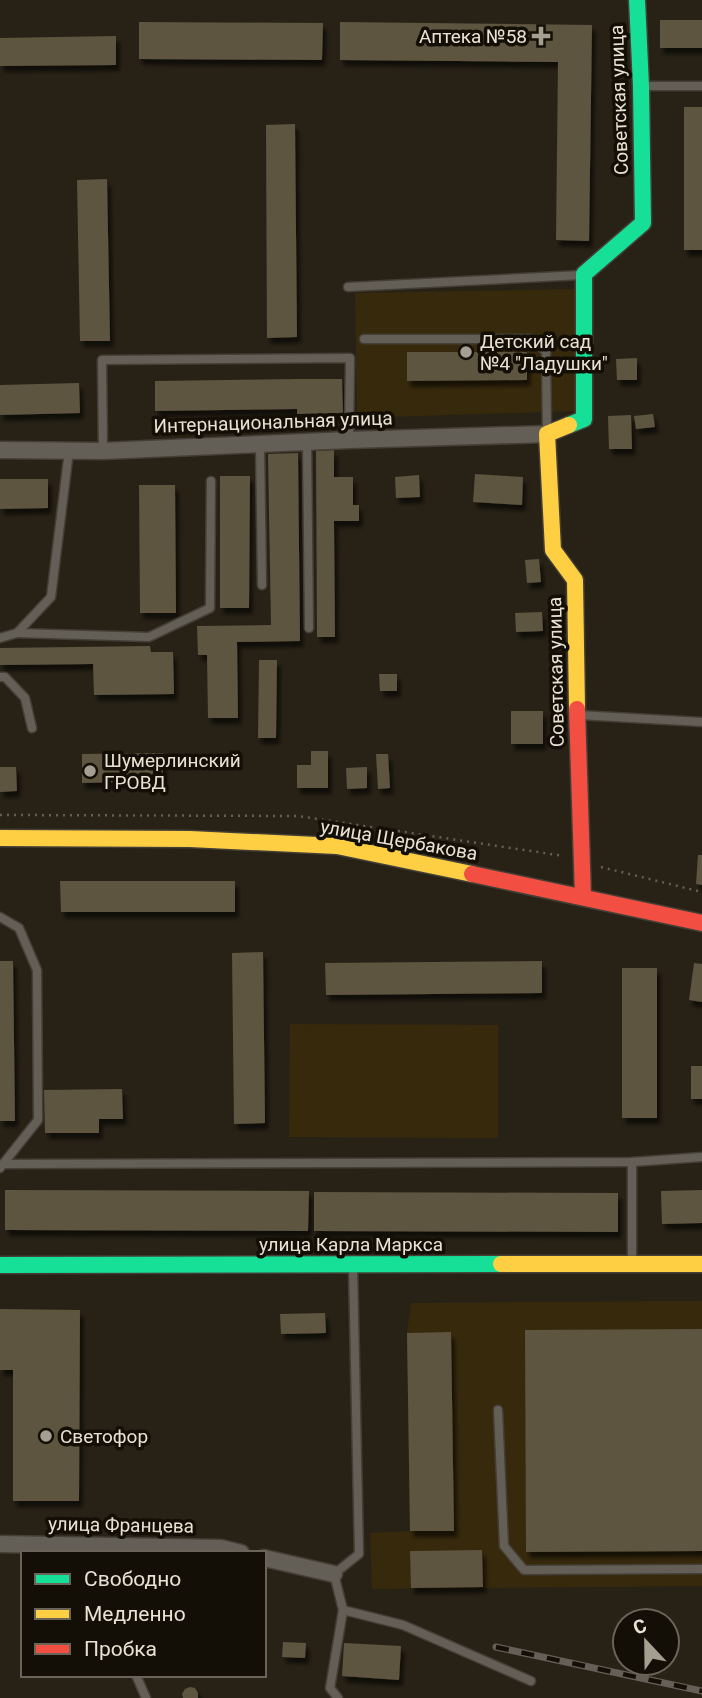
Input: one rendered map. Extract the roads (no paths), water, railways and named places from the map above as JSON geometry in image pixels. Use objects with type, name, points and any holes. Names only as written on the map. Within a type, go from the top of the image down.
[{"type":"street","name":"Советская улица","points":[[584,274],[643,223],[637,0]]},
{"type":"street","points":[[547,434],[584,419],[584,274]]},
{"type":"street","name":"Советская улица","points":[[547,434],[553,550],[575,580],[583,897]]},
{"type":"street","name":"Интернациональная улица","points":[[0,450],[103,451],[349,439],[547,434]]},
{"type":"street","name":"улица Щербакова","points":[[0,838],[190,839],[337,846],[702,923]]},
{"type":"street","name":"улица Карла Маркса","points":[[0,1265],[702,1264]]},
{"type":"street","name":"улица Францева","points":[[0,1544],[74,1549],[221,1548],[233,1551]]},
{"type":"street","points":[[266,1558],[334,1574]]},
{"type":"lane","points":[[641,86],[702,86]]},
{"type":"lane","points":[[348,287],[584,274]]},
{"type":"lane","points":[[364,339],[533,339],[546,352],[547,434]]},
{"type":"lane","points":[[103,451],[102,360],[350,358],[349,439]]},
{"type":"lane","points":[[307,442],[309,628]]},
{"type":"lane","points":[[260,444],[262,585]]},
{"type":"lane","points":[[18,634],[51,597],[69,451]]},
{"type":"lane","points":[[0,638],[18,634],[149,637],[210,608],[211,481]]},
{"type":"lane","points":[[0,677],[5,677],[26,698],[32,728]]},
{"type":"lane","points":[[577,715],[702,722]]},
{"type":"lane","points":[[0,917],[19,928],[37,970],[38,1121],[1,1166]]},
{"type":"lane","points":[[1,1166],[632,1162],[702,1157]]},
{"type":"lane","points":[[632,1162],[632,1265]]},
{"type":"lane","points":[[338,1698],[330,1688],[343,1610],[334,1574],[359,1554],[353,1266]]},
{"type":"lane","points":[[498,1410],[505,1546],[524,1570],[702,1569]]},
{"type":"lane","points":[[343,1610],[403,1625],[531,1681]]},
{"type":"lane","points":[[137,1677],[146,1698]]},
{"type":"railway","points":[[496,1647],[702,1691]]},
{"type":"place","name":"Аптека №58","points":[[541,36]]},
{"type":"place","name":"Детский сад №4 \"Ладушки\"","points":[[466,352]]},
{"type":"place","name":"Шумерлинский ГРОВД","points":[[90,771]]},
{"type":"place","name":"Светофор","points":[[46,1436]]}]
